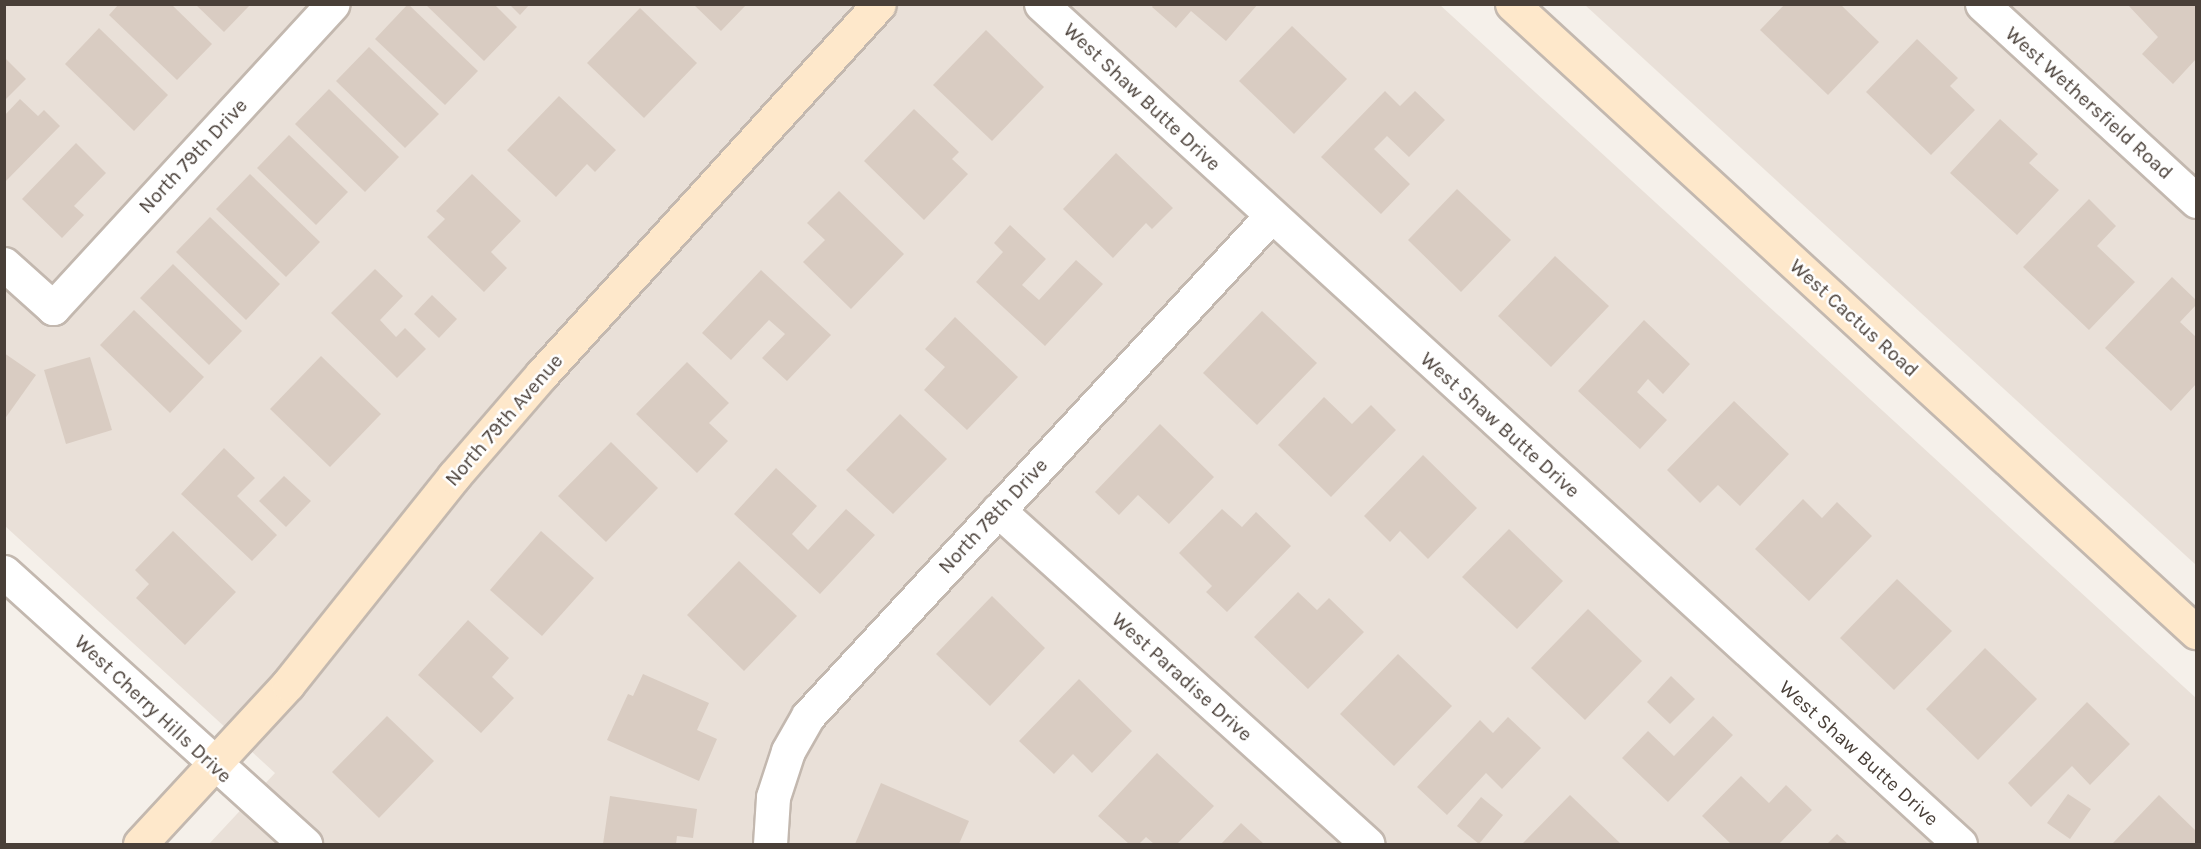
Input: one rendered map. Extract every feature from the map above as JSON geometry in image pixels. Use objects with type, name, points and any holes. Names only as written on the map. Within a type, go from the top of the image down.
[{"type":"street","name":"North 79th Drive","points":[[4,264],[53,308],[333,4]]},
{"type":"street","name":"North 79th Avenue","points":[[140,844],[215,767],[288,684],[505,417],[879,4]]},
{"type":"street","name":"West Shaw Butte Drive","points":[[1041,4],[1960,844]]},
{"type":"street","name":"West Cactus Road","points":[[1512,4],[2196,632]]},
{"type":"street","name":"West Wethersfield Road","points":[[1982,4],[2196,201]]},
{"type":"street","name":"North 78th Drive","points":[[770,844],[773,797],[788,751],[808,716],[1271,216]]},
{"type":"street","name":"West Paradise Drive","points":[[998,510],[1367,844]]},
{"type":"street","name":"West Cherry Hills Drive","points":[[4,572],[215,767],[305,844]]},
{"type":"shaded area","points":[[4,5],[1440,5],[2196,698],[2196,844],[209,844],[275,773],[5,526]]},
{"type":"shaded area","points":[[1585,5],[2196,5],[2196,565]]},
{"type":"building","points":[[119,4],[171,4],[212,44],[177,80],[109,15]]},
{"type":"building","points":[[195,4],[251,4],[224,32]]},
{"type":"building","points":[[408,4],[478,71],[445,105],[375,39]]},
{"type":"building","points":[[425,4],[494,4],[517,27],[484,61]]},
{"type":"building","points":[[509,4],[530,4],[520,15]]},
{"type":"building","points":[[693,4],[747,4],[721,31]]},
{"type":"building","points":[[1154,4],[1258,4],[1226,41],[1191,11],[1176,28],[1152,7]]},
{"type":"building","points":[[1785,4],[1840,4],[1879,42],[1828,95],[1760,30]]},
{"type":"building","points":[[2127,4],[2196,4],[2196,59],[2173,84],[2142,54],[2158,37]]},
{"type":"building","points":[[640,8],[697,63],[644,118],[587,63]]},
{"type":"building","points":[[1292,26],[1347,79],[1294,134],[1239,81]]},
{"type":"building","points":[[99,28],[168,95],[134,131],[65,64]]},
{"type":"building","points":[[986,30],[1044,87],[992,141],[933,85]]},
{"type":"building","points":[[1917,39],[1958,78],[1950,86],[1975,110],[1931,155],[1866,92]]},
{"type":"building","points":[[369,47],[439,114],[405,148],[336,81]]},
{"type":"building","points":[[5,58],[26,79],[5,100]]},
{"type":"building","points":[[329,89],[399,157],[365,192],[295,124]]},
{"type":"building","points":[[1385,91],[1400,106],[1415,91],[1445,120],[1409,157],[1387,136],[1374,149],[1410,184],[1381,214],[1321,157]]},
{"type":"building","points":[[559,96],[616,150],[595,172],[587,164],[556,197],[507,150]]},
{"type":"building","points":[[20,99],[38,116],[44,110],[60,126],[4,183],[4,116]]},
{"type":"building","points":[[914,109],[959,152],[952,159],[968,174],[924,220],[864,161]]},
{"type":"building","points":[[2000,119],[2038,154],[2029,163],[2059,190],[2017,235],[1950,173]]},
{"type":"building","points":[[289,135],[348,192],[316,225],[257,168]]},
{"type":"building","points":[[76,143],[106,173],[74,206],[84,215],[62,238],[22,199]]},
{"type":"building","points":[[1116,153],[1173,208],[1152,229],[1146,223],[1113,258],[1063,209]]},
{"type":"building","points":[[250,174],[320,242],[286,277],[216,209]]},
{"type":"building","points":[[472,174],[521,221],[491,252],[507,268],[484,292],[427,237],[445,219],[436,211]]},
{"type":"building","points":[[1457,189],[1511,240],[1461,292],[1408,240]]},
{"type":"building","points":[[839,191],[904,254],[851,309],[803,262],[825,240],[807,223]]},
{"type":"building","points":[[2089,199],[2116,226],[2097,246],[2135,282],[2089,330],[2023,267]]},
{"type":"building","points":[[210,217],[280,284],[246,320],[176,252]]},
{"type":"building","points":[[1010,225],[1046,259],[1022,285],[1039,300],[1076,260],[1103,284],[1045,346],[976,282],[1003,252],[994,243]]},
{"type":"building","points":[[1555,256],[1609,306],[1551,367],[1498,316]]},
{"type":"building","points":[[173,264],[242,331],[209,365],[140,298]]},
{"type":"building","points":[[375,269],[403,296],[380,320],[396,337],[405,328],[426,349],[397,378],[331,313]]},
{"type":"building","points":[[761,270],[831,335],[787,381],[762,358],[785,334],[769,320],[731,360],[702,333]]},
{"type":"building","points":[[2172,277],[2196,300],[2196,305],[2180,322],[2196,337],[2196,384],[2171,411],[2105,348]]},
{"type":"building","points":[[432,295],[457,319],[439,338],[414,314]]},
{"type":"building","points":[[134,310],[204,377],[170,413],[100,345]]},
{"type":"building","points":[[1262,311],[1317,363],[1257,425],[1203,373]]},
{"type":"building","points":[[955,317],[1018,377],[967,430],[924,390],[945,367],[925,349]]},
{"type":"building","points":[[1644,320],[1690,364],[1663,394],[1648,379],[1637,392],[1667,420],[1640,449],[1578,391]]},
{"type":"building","points":[[4,353],[36,375],[4,420]]},
{"type":"building","points":[[321,356],[381,414],[330,467],[270,409]]},
{"type":"building","points":[[90,357],[112,430],[66,444],[44,370]]},
{"type":"building","points":[[687,362],[729,403],[709,423],[728,441],[697,473],[636,414]]},
{"type":"building","points":[[1324,397],[1352,424],[1371,405],[1396,430],[1331,497],[1278,445]]},
{"type":"building","points":[[1734,401],[1789,454],[1740,506],[1718,485],[1700,503],[1667,470]]},
{"type":"building","points":[[900,414],[947,459],[893,514],[846,470]]},
{"type":"building","points":[[1160,424],[1214,477],[1169,524],[1138,495],[1119,515],[1095,492]]},
{"type":"building","points":[[611,442],[658,488],[606,542],[558,496]]},
{"type":"building","points":[[224,448],[255,478],[237,496],[277,535],[252,561],[181,494]]},
{"type":"building","points":[[1423,455],[1477,508],[1428,559],[1400,531],[1390,542],[1364,516]]},
{"type":"building","points":[[776,468],[817,506],[792,534],[808,550],[846,509],[875,535],[820,594],[734,514]]},
{"type":"building","points":[[284,476],[311,501],[286,527],[259,501]]},
{"type":"building","points":[[1803,499],[1822,518],[1837,502],[1872,536],[1809,601],[1755,549]]},
{"type":"building","points":[[1222,509],[1242,527],[1256,512],[1291,546],[1227,612],[1206,592],[1212,586],[1179,553]]},
{"type":"building","points":[[1509,529],[1563,581],[1517,629],[1462,577]]},
{"type":"building","points":[[173,531],[236,592],[185,645],[136,598],[149,584],[135,570]]},
{"type":"building","points":[[541,531],[594,578],[542,636],[490,590]]},
{"type":"building","points":[[739,561],[797,616],[744,671],[687,615]]},
{"type":"building","points":[[1897,579],[1952,631],[1894,690],[1840,638]]},
{"type":"building","points":[[1298,592],[1317,610],[1329,598],[1364,632],[1308,689],[1254,637]]},
{"type":"building","points":[[992,596],[1045,648],[990,706],[936,654]]},
{"type":"building","points":[[1588,609],[1642,661],[1585,720],[1531,668]]},
{"type":"building","points":[[468,620],[509,658],[492,677],[514,698],[481,733],[418,675]]},
{"type":"building","points":[[1985,648],[2037,699],[1978,760],[1926,709]]},
{"type":"building","points":[[1398,654],[1452,706],[1394,766],[1340,714]]},
{"type":"building","points":[[643,674],[709,703],[697,730],[717,739],[699,781],[607,740],[628,694],[633,696]]},
{"type":"building","points":[[1671,676],[1695,699],[1670,724],[1647,702]]},
{"type":"building","points":[[1079,679],[1132,731],[1092,773],[1073,754],[1054,774],[1019,741]]},
{"type":"building","points":[[2087,702],[2130,744],[2090,785],[2072,766],[2031,807],[2008,783]]},
{"type":"building","points":[[387,716],[434,761],[379,818],[332,772]]},
{"type":"building","points":[[1713,716],[1733,735],[1668,802],[1622,758],[1648,731],[1674,756]]},
{"type":"building","points":[[1508,717],[1541,748],[1502,789],[1486,773],[1447,815],[1417,787],[1480,720],[1493,733]]},
{"type":"building","points":[[1157,753],[1214,806],[1177,844],[1154,844],[1146,837],[1139,844],[1129,844],[1098,816]]},
{"type":"building","points":[[1741,776],[1769,803],[1786,785],[1812,810],[1779,844],[1731,844],[1702,816]]},
{"type":"building","points":[[881,783],[969,821],[959,844],[855,844]]},
{"type":"building","points":[[2068,794],[2091,809],[2070,839],[2047,823]]},
{"type":"building","points":[[1570,795],[1621,844],[1522,844]]},
{"type":"building","points":[[2159,795],[2196,831],[2196,844],[2112,844]]},
{"type":"building","points":[[610,796],[697,809],[693,838],[677,836],[676,844],[603,844]]},
{"type":"building","points":[[1481,797],[1503,815],[1479,844],[1457,826]]},
{"type":"building","points":[[1241,823],[1264,844],[1221,844]]},
{"type":"building","points":[[1837,834],[1848,844],[1827,844]]}]
